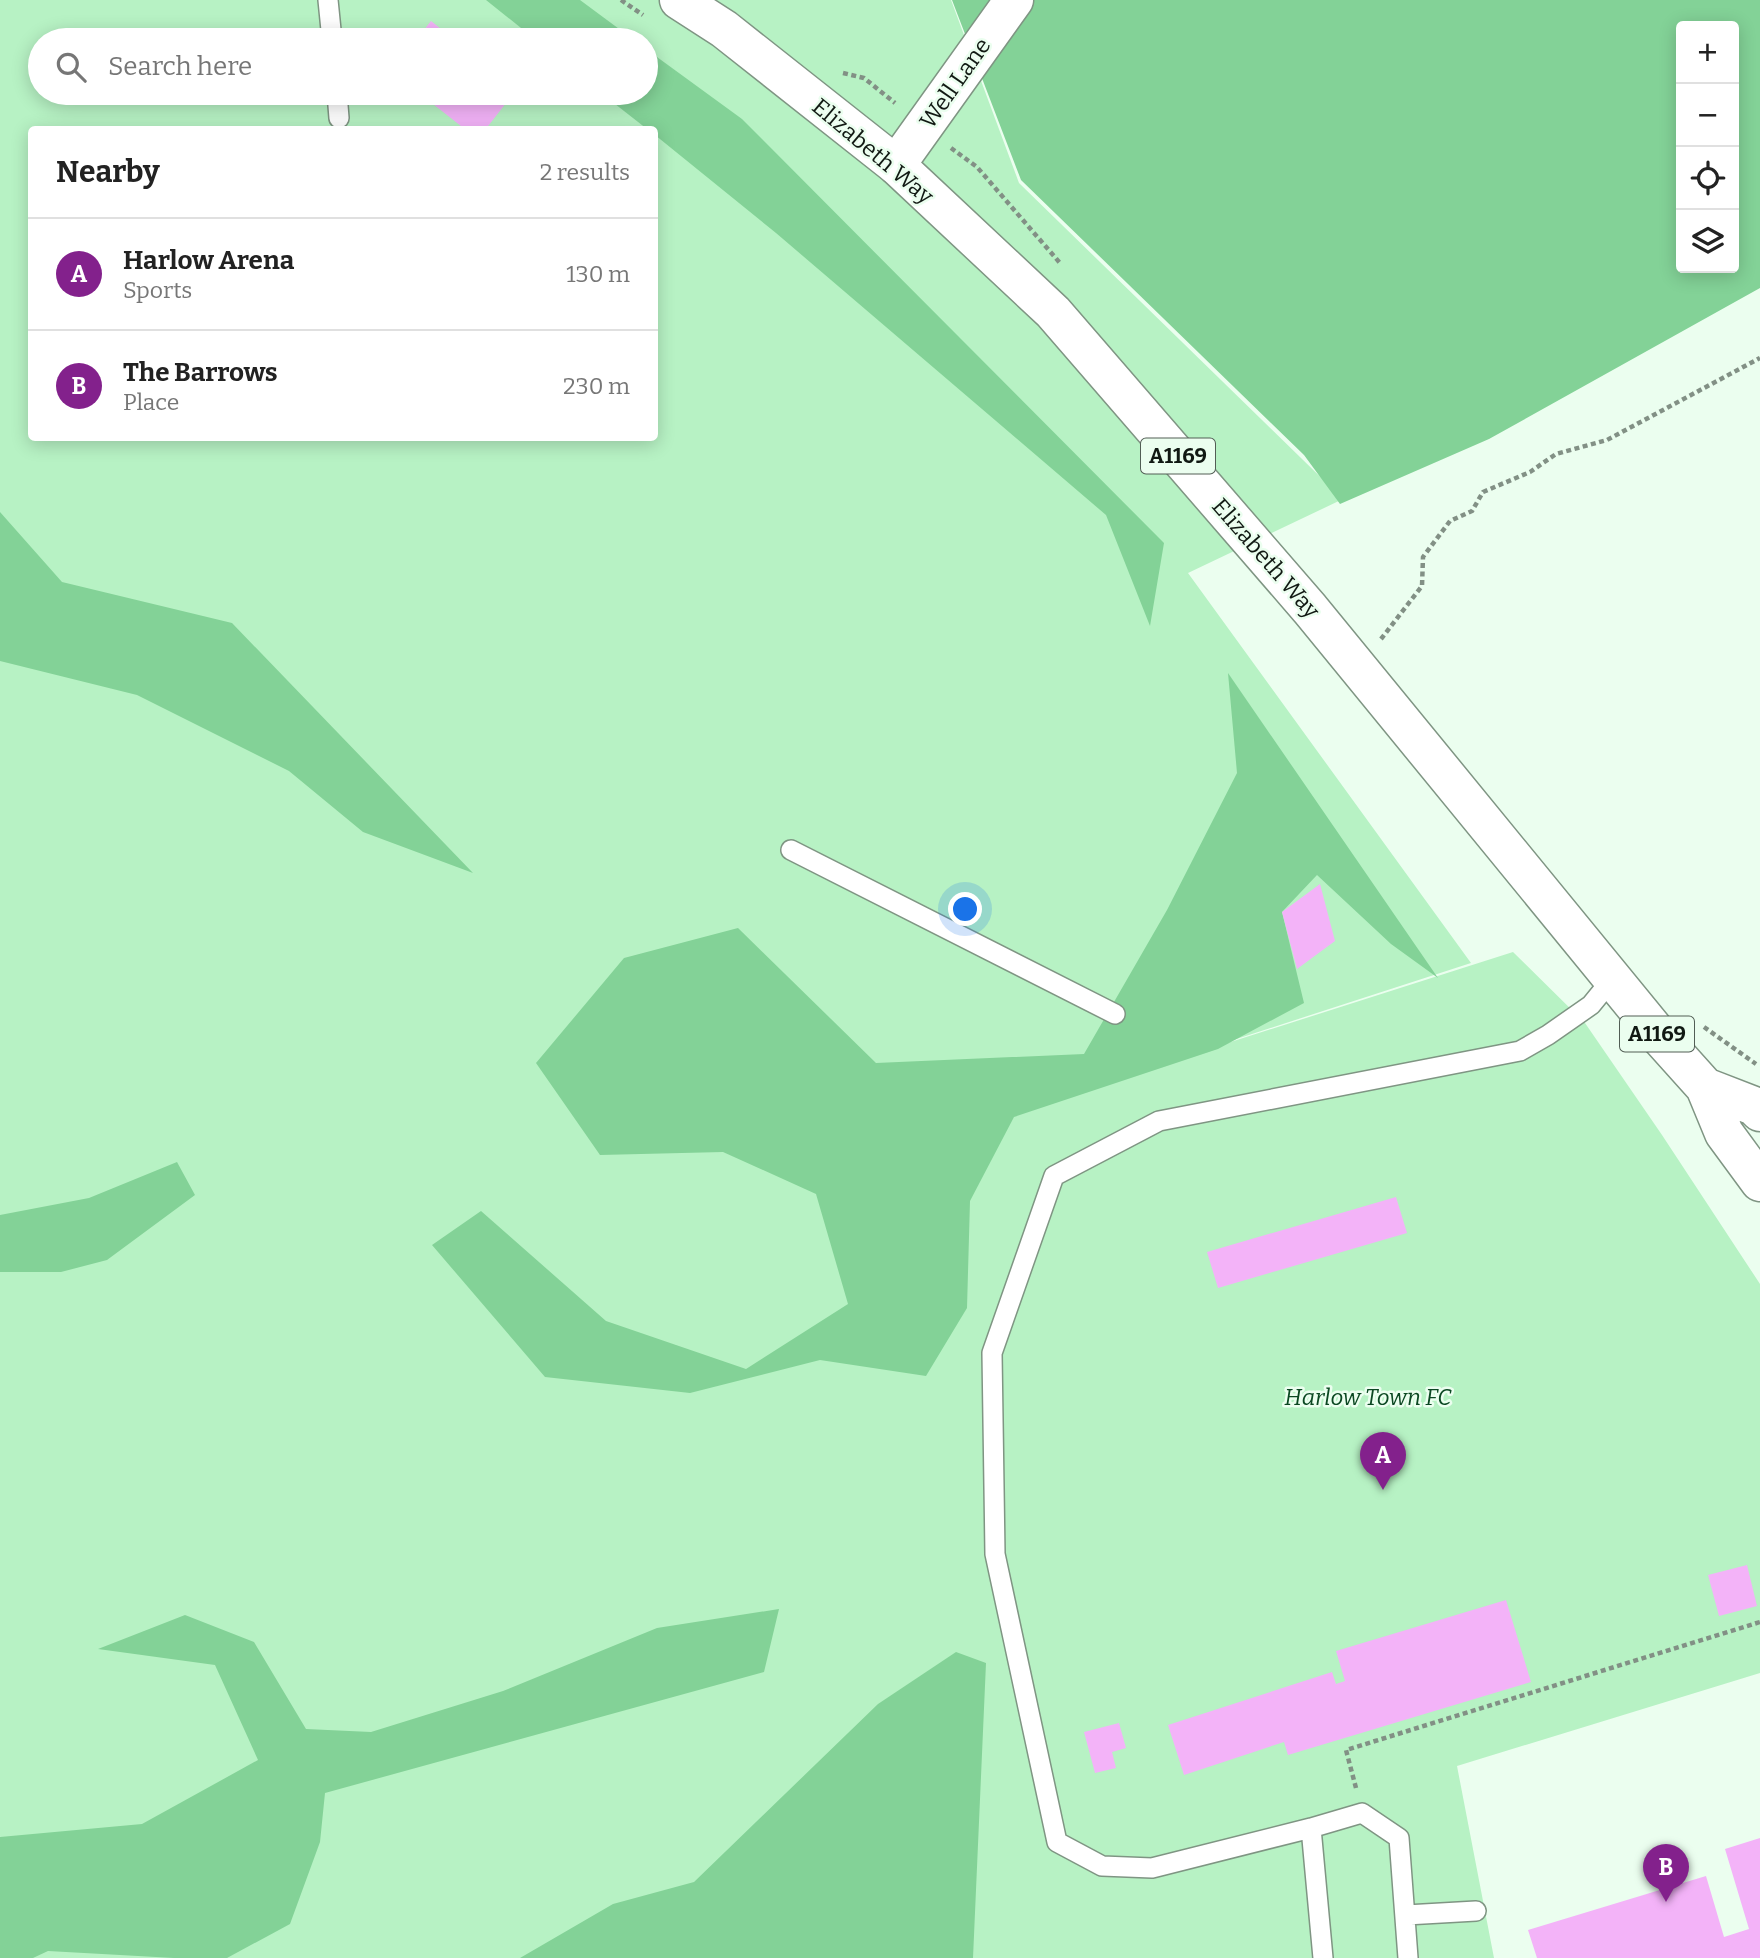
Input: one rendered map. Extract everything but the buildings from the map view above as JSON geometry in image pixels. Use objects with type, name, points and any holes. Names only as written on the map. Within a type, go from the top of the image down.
[{"type":"main road","name":"Well Lane","points":[[896,165],[1014,0]]},
{"type":"main road","name":"Elizabeth Way","points":[[666,10],[724,29],[896,165],[1053,312],[1310,609],[1661,1038],[1705,1087],[1724,1133],[1760,1182]]},
{"type":"main road","name":"Elizabeth Way","points":[[1705,1087],[1754,1106],[1760,1112]]},
{"type":"lane","points":[[328,0],[331,28]]},
{"type":"lane","points":[[338,105],[339,118]]},
{"type":"lane","points":[[791,850],[1115,1014]]},
{"type":"lane","points":[[1408,1958],[1399,1838],[1362,1813],[1152,1868],[1102,1866],[1058,1842],[995,1554],[992,1353],[1054,1176],[1159,1121],[1520,1051],[1591,1005],[1613,978]]},
{"type":"lane","points":[[1311,1828],[1323,1958]]},
{"type":"lane","points":[[1406,1915],[1476,1911]]},
{"type":"path","points":[[621,0],[666,10]]},
{"type":"path","points":[[1381,639],[1422,586],[1423,557],[1450,521],[1472,511],[1483,492],[1530,471],[1556,454],[1607,440],[1760,358]]},
{"type":"path","points":[[1362,1813],[1346,1750],[1760,1622]]},
{"type":"green space","name":"Harlow Town FC","points":[[0,0],[951,0],[1019,183],[1343,499],[1188,573],[1471,963],[1030,1106],[1513,952],[1585,1023],[1760,1284],[1760,1673],[1457,1766],[1494,1958],[0,1958]]},
{"type":"green space","points":[[486,0],[580,0],[618,28],[521,28]]},
{"type":"green space","points":[[952,0],[1760,0],[1760,288],[1489,439],[1340,504],[1304,455],[1021,180]]},
{"type":"green space","points":[[658,58],[742,119],[1164,543],[1150,626],[1106,515],[776,233],[658,137],[658,126],[643,126],[616,105],[658,105]]},
{"type":"green space","points":[[0,512],[62,582],[232,623],[473,873],[363,832],[289,771],[137,695],[0,661]]},
{"type":"green space","points":[[1228,673],[1438,978],[1391,944],[1317,875],[1282,912],[1304,1003],[1218,1049],[1014,1117],[970,1201],[967,1308],[926,1376],[820,1360],[690,1393],[545,1377],[432,1245],[481,1211],[606,1321],[746,1369],[848,1304],[816,1194],[723,1152],[600,1155],[536,1063],[624,958],[738,928],[876,1063],[1084,1054],[1167,910],[1237,773]]},
{"type":"green space","points":[[177,1162],[195,1195],[107,1260],[61,1272],[0,1272],[0,1215],[89,1198]]},
{"type":"green space","points":[[779,1609],[764,1672],[325,1793],[320,1842],[290,1924],[227,1958],[48,1951],[33,1958],[0,1958],[0,1837],[142,1824],[258,1760],[215,1665],[98,1649],[185,1615],[254,1642],[306,1729],[371,1732],[503,1691],[657,1628]]},
{"type":"green space","points":[[956,1652],[986,1663],[973,1958],[520,1958],[613,1904],[694,1882],[878,1704]]},
{"type":"place","name":"Harlow Arena","points":[[1383,1490]]},
{"type":"place","name":"The Barrows","points":[[1666,1902]]}]
